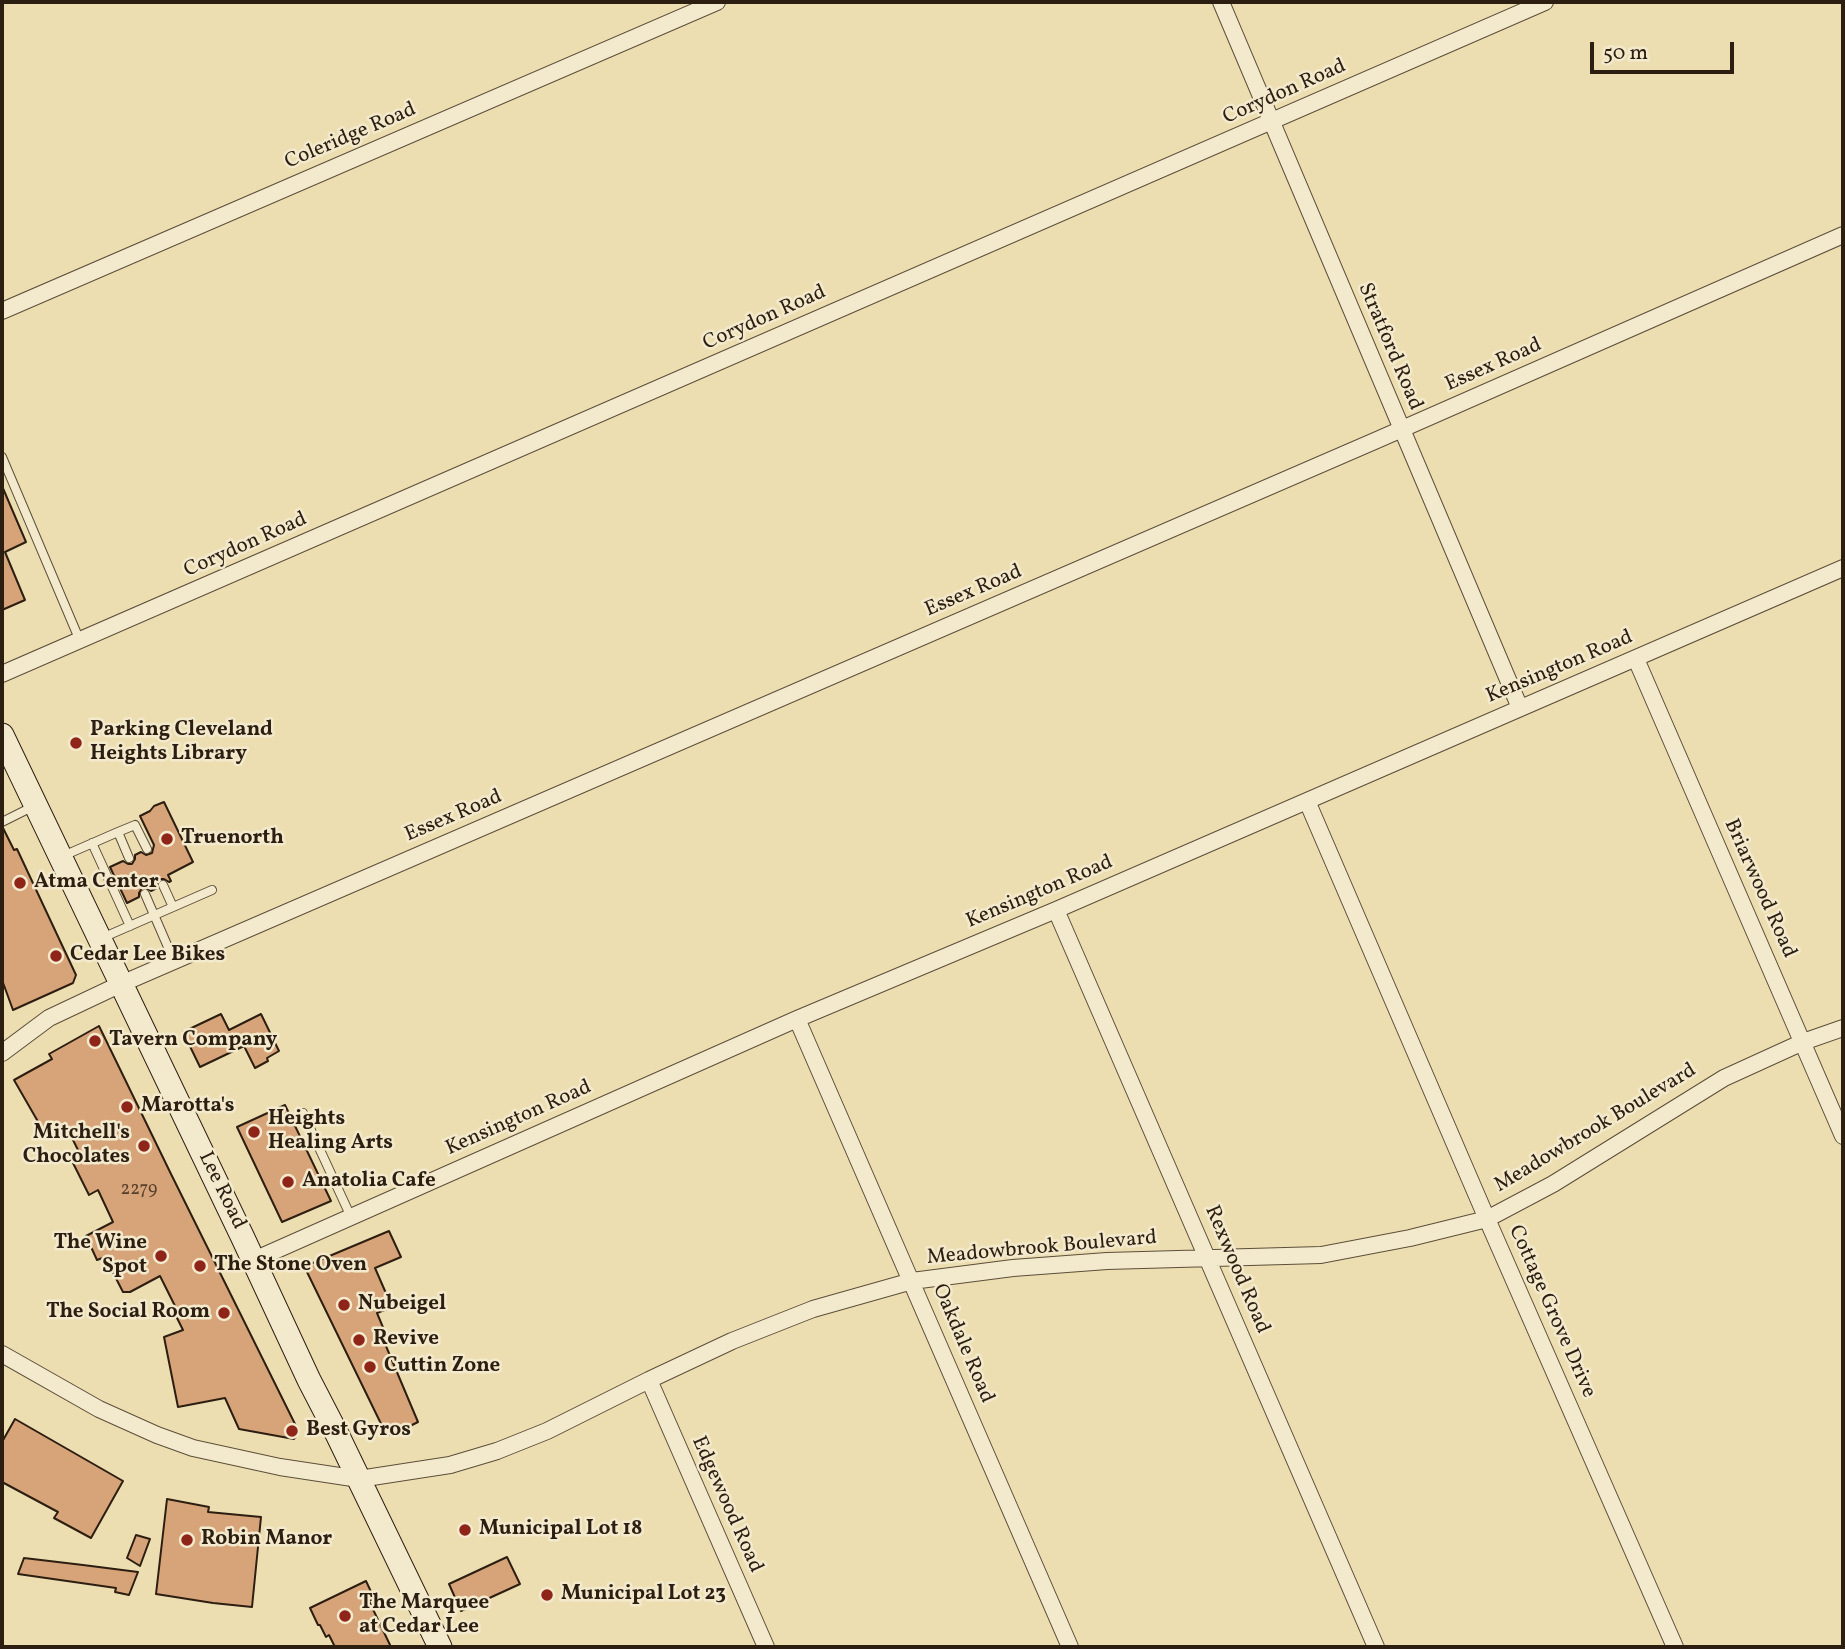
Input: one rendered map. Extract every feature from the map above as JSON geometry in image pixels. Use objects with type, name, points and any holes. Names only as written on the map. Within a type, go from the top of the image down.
[{"type":"main road","name":"Lee Road","points":[[5,749],[35,805],[309,1380],[440,1647]]},
{"type":"street","name":"Coleridge Road","points":[[2,311],[717,2]]},
{"type":"street","name":"Stratford Road","points":[[1221,2],[1520,708]]},
{"type":"street","name":"Corydon Road","points":[[2,674],[1545,2]]},
{"type":"street","name":"Essex Road","points":[[2,1053],[49,1018],[121,984],[1843,236]]},
{"type":"street","name":"Kensington Road","points":[[254,1260],[797,1019],[1056,910],[1843,568]]},
{"type":"street","name":"Briarwood Road","points":[[1636,659],[1843,1136]]},
{"type":"street","name":"Cottage Grove Drive","points":[[1307,801],[1675,1647]]},
{"type":"street","name":"Rexwood Road","points":[[1056,910],[1376,1647]]},
{"type":"street","name":"Oakdale Road","points":[[797,1019],[1070,1647]]},
{"type":"street","name":"Meadowbrook Boulevard","points":[[2,1354],[99,1409],[156,1435],[193,1448],[280,1467],[359,1479],[450,1465],[497,1451],[547,1431],[733,1341],[813,1310],[912,1281],[1013,1268],[1107,1261],[1321,1255],[1410,1238],[1487,1219],[1553,1184],[1724,1078],[1803,1042],[1843,1028]]},
{"type":"street","name":"Edgewood Road","points":[[649,1380],[765,1647]]},
{"type":"lane","points":[[2,457],[80,641]]},
{"type":"lane","points":[[2,822],[35,805]]},
{"type":"lane","points":[[60,858],[135,825],[147,849]]},
{"type":"lane","points":[[118,832],[129,858]]},
{"type":"lane","points":[[92,844],[130,926]]},
{"type":"lane","points":[[163,885],[173,906]]},
{"type":"lane","points":[[99,939],[212,890]]},
{"type":"lane","points":[[145,894],[174,961]]},
{"type":"lane","points":[[303,1113],[351,1217]]},
{"type":"building","points":[[2,486],[26,542],[5,552],[25,600],[2,610]]},
{"type":"building","points":[[164,802],[193,862],[168,875],[171,881],[160,879],[157,888],[151,891],[142,888],[139,897],[127,903],[110,867],[123,861],[132,864],[135,855],[141,852],[146,855],[152,853],[154,845],[140,816]]},
{"type":"building","points":[[2,828],[14,850],[17,849],[76,975],[73,983],[13,1010],[2,980]]},
{"type":"building","points":[[221,1014],[229,1030],[261,1014],[279,1051],[255,1068],[244,1046],[200,1067],[183,1032]]},
{"type":"building","points":[[99,1026],[299,1432],[294,1439],[239,1429],[225,1398],[178,1407],[164,1337],[183,1330],[173,1310],[176,1308],[160,1276],[130,1292],[123,1292],[105,1257],[97,1260],[86,1236],[113,1222],[98,1190],[89,1195],[73,1163],[82,1158],[67,1128],[48,1139],[14,1080],[52,1059],[49,1054]]},
{"type":"building","points":[[285,1105],[331,1201],[282,1222],[237,1127]]},
{"type":"building","points":[[389,1231],[401,1257],[375,1268],[392,1307],[377,1313],[387,1337],[383,1339],[418,1422],[392,1435],[386,1434],[307,1272],[308,1265]]},
{"type":"building","points":[[15,1419],[123,1481],[91,1538],[54,1518],[58,1512],[2,1482],[2,1442]]},
{"type":"building","points":[[167,1499],[209,1507],[208,1512],[261,1517],[252,1607],[156,1594]]},
{"type":"building","points":[[136,1535],[150,1539],[140,1566],[127,1558]]},
{"type":"building","points":[[507,1557],[520,1584],[461,1611],[449,1584]]},
{"type":"building","points":[[24,1558],[138,1572],[129,1595],[115,1592],[116,1588],[18,1574]]},
{"type":"building","name":"The Marquee at Cedar Lee","points":[[366,1581],[374,1598],[369,1601],[391,1647],[335,1647],[329,1635],[326,1637],[318,1625],[310,1608]]},
{"type":"place","name":"Parking Cleveland Heights Library","points":[[76,743]]},
{"type":"place","name":"Truenorth","points":[[167,839]]},
{"type":"place","name":"Atma Center","points":[[20,883]]},
{"type":"place","name":"Cedar Lee Bikes","points":[[56,956]]},
{"type":"place","name":"Tavern Company","points":[[95,1041]]},
{"type":"place","name":"Marotta's","points":[[127,1107]]},
{"type":"place","name":"Heights Healing Arts","points":[[254,1132]]},
{"type":"place","name":"Mitchell's Chocolates","points":[[144,1146]]},
{"type":"place","name":"Anatolia Cafe","points":[[288,1182]]},
{"type":"place","name":"The Wine Spot","points":[[161,1256]]},
{"type":"place","name":"The Stone Oven","points":[[200,1266]]},
{"type":"place","name":"Nubeigel","points":[[344,1305]]},
{"type":"place","name":"The Social Room","points":[[224,1313]]},
{"type":"place","name":"Revive","points":[[359,1340]]},
{"type":"place","name":"Cuttin Zone","points":[[370,1367]]},
{"type":"place","name":"Best Gyros","points":[[292,1431]]},
{"type":"place","name":"Municipal Lot 18","points":[[465,1530]]},
{"type":"place","name":"Robin Manor","points":[[187,1540]]},
{"type":"place","name":"Municipal Lot 23","points":[[547,1595]]},
{"type":"place","name":"The Marquee at Cedar Lee","points":[[345,1616]]}]
